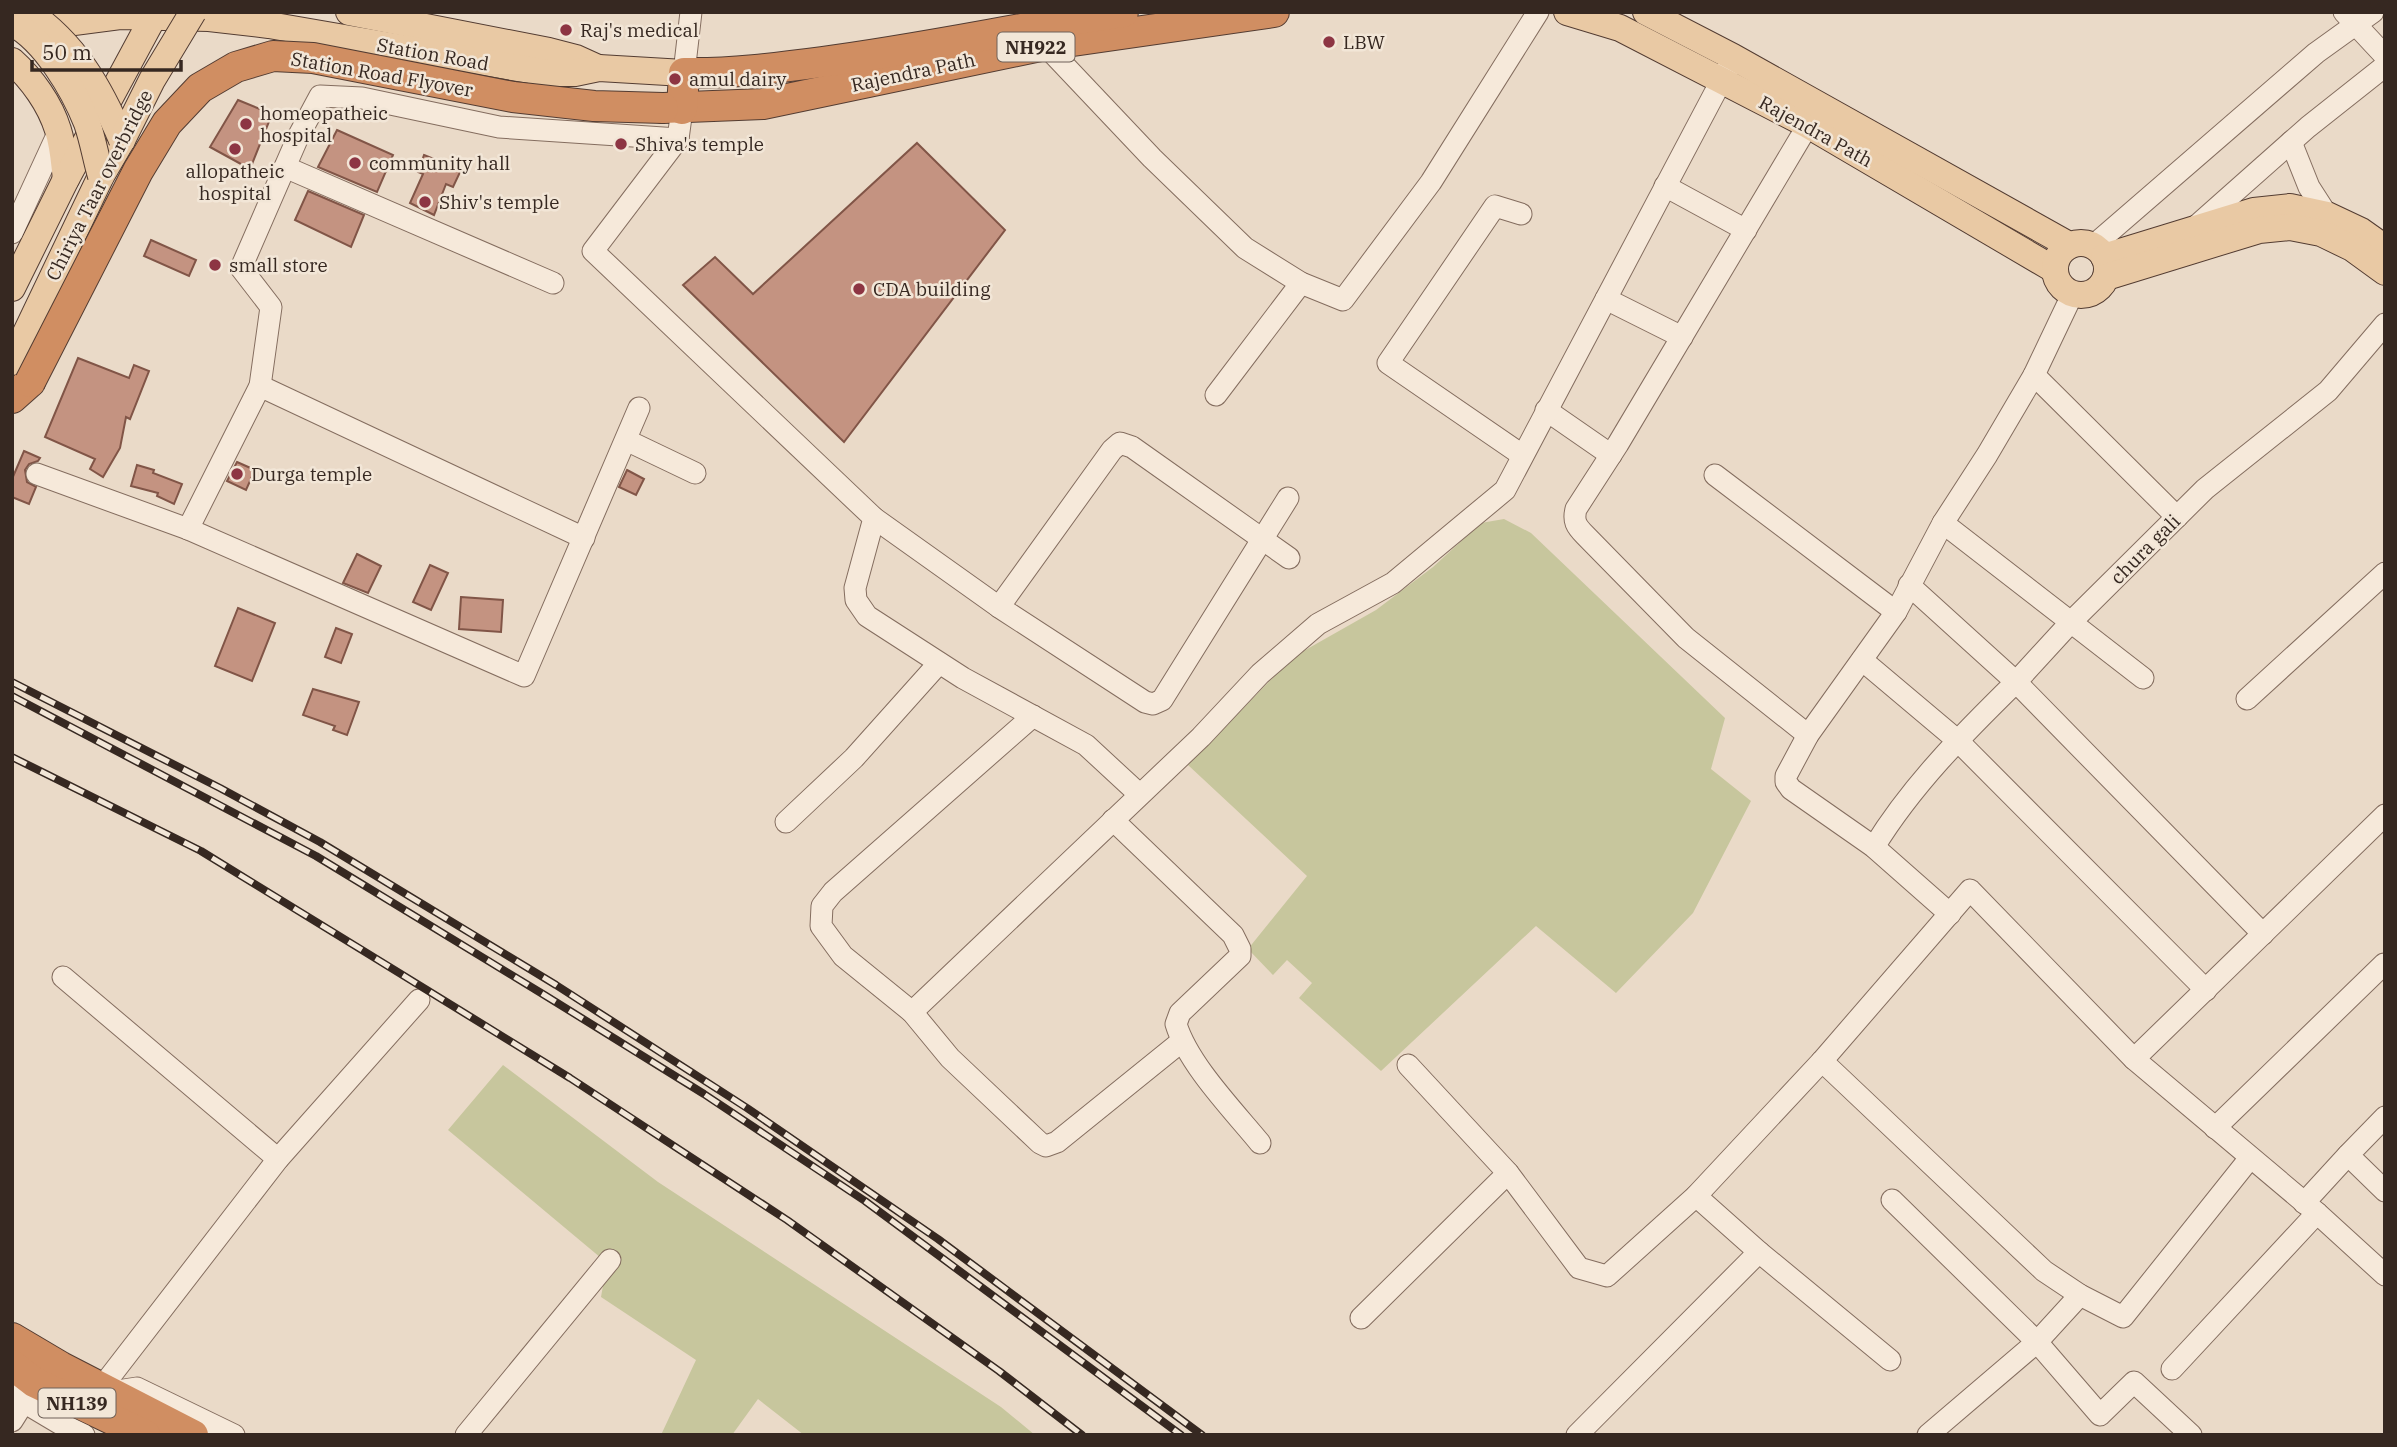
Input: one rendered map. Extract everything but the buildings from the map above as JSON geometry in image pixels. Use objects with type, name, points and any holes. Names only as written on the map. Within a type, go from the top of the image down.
[{"type":"highway","name":"Rajendra Path","points":[[684,73],[722,74],[905,51],[1123,12]]},
{"type":"highway","name":"Rajendra Path","points":[[763,104],[964,60],[1046,26],[1274,12]]},
{"type":"highway","name":"Station Road Flyover","points":[[12,398],[30,382],[138,171],[167,122],[200,88],[236,67],[273,56],[313,58],[513,97],[594,106],[673,108]]},
{"type":"highway","points":[[757,70],[763,104]]},
{"type":"highway","points":[[673,108],[684,73]]},
{"type":"highway","name":"NH922","points":[[673,108],[763,104]]},
{"type":"highway","name":"NH139","points":[[12,1338],[193,1435]]},
{"type":"highway","name":"NH139","points":[[12,1365],[34,1382],[145,1435]]},
{"type":"main road","points":[[28,12],[63,40],[81,62],[122,140]]},
{"type":"main road","name":"Station Road","points":[[349,12],[549,51],[599,68]]},
{"type":"main road","name":"Rajendra Path","points":[[1567,12],[1620,27],[1728,69],[2093,256]]},
{"type":"main road","name":"Rajendra Path","points":[[1646,12],[1808,125],[2055,270],[2064,288],[2073,293]]},
{"type":"main road","name":"Chiriya Taar overbridge","points":[[12,288],[66,179],[155,14]]},
{"type":"main road","name":"Chiriya Taar overbridge","points":[[12,362],[101,176],[152,80],[205,14]]},
{"type":"main road","name":"Station Road","points":[[12,30],[120,16],[205,14],[547,73],[575,73],[599,68]]},
{"type":"main road","points":[[12,23],[45,52],[67,82],[87,124],[101,176]]},
{"type":"main road","points":[[12,61],[23,70],[39,93],[59,131],[66,179]]},
{"type":"main road","points":[[599,68],[684,73]]},
{"type":"main road","points":[[2191,242],[2254,211],[2290,207],[2327,215],[2361,231],[2385,248]]},
{"type":"main road","points":[[2055,270],[2056,260],[2062,251],[2093,256],[2290,227],[2321,233],[2351,248],[2385,272]]},
{"type":"main road","points":[[2073,293],[2093,292],[2101,285],[2093,256]]},
{"type":"street","points":[[684,73],[691,12]]},
{"type":"street","points":[[1046,26],[1152,158],[1245,248],[1301,283],[1343,300],[1431,182],[1538,12]]},
{"type":"street","points":[[2093,256],[2358,16],[2385,56]]},
{"type":"street","points":[[188,529],[260,386],[271,307],[241,268],[285,167],[320,96],[342,38]]},
{"type":"street","points":[[2191,242],[2291,142],[2385,66]]},
{"type":"street","points":[[912,1012],[1201,737],[1260,674],[1318,624],[1393,583],[1505,490],[1728,69]]},
{"type":"street","points":[[320,96],[362,98],[499,127],[678,139]]},
{"type":"street","points":[[673,108],[678,139],[593,251],[874,518],[999,607],[1145,702],[1153,704],[1162,700],[1288,498]]},
{"type":"street","points":[[1808,125],[1576,509],[1574,518],[1576,526],[1686,638],[1808,735]]},
{"type":"street","points":[[12,233],[59,131]]},
{"type":"street","points":[[2291,142],[2309,187],[2327,215]]},
{"type":"street","points":[[285,167],[553,283]]},
{"type":"street","points":[[1665,186],[1746,230]]},
{"type":"street","points":[[1521,214],[1495,206],[1388,363],[1522,455]]},
{"type":"street","points":[[1216,395],[1301,283]]},
{"type":"street","points":[[1950,914],[1874,847],[1791,789],[1786,782],[1788,770],[1808,735],[1896,612],[1943,523],[2034,375],[2073,293]]},
{"type":"street","points":[[1606,299],[1682,337]]},
{"type":"street","name":"chura gali","points":[[1874,847],[1891,820],[1956,740],[2016,682],[2071,622],[2205,489],[2328,391],[2385,324]]},
{"type":"street","points":[[2034,375],[2177,517]]},
{"type":"street","points":[[260,386],[584,538]]},
{"type":"street","points":[[37,474],[188,529],[524,676],[639,408]]},
{"type":"street","points":[[1546,410],[1611,455]]},
{"type":"street","points":[[626,440],[695,473]]},
{"type":"street","points":[[999,607],[1112,450],[1120,443],[1132,447],[1289,558]]},
{"type":"street","points":[[1715,475],[1896,612]]},
{"type":"street","points":[[874,518],[855,588],[856,600],[867,616],[963,678],[1086,745],[1139,794]]},
{"type":"street","points":[[1943,523],[2143,678]]},
{"type":"street","points":[[2247,699],[2385,573]]},
{"type":"street","points":[[1909,585],[2016,682],[2263,934]]},
{"type":"street","points":[[1862,660],[1956,740],[2206,990]]},
{"type":"street","points":[[786,822],[854,758],[939,663]]},
{"type":"street","points":[[1032,716],[833,892],[822,906],[821,926],[843,956],[912,1012],[950,1058],[1046,1146],[1057,1142],[1182,1041]]},
{"type":"street","points":[[2134,1059],[2385,815]]},
{"type":"street","points":[[1113,820],[1233,935],[1240,949],[1240,956],[1177,1018],[1175,1024],[1182,1041],[1210,1081],[1260,1143]]},
{"type":"street","points":[[1408,1065],[1508,1173],[1579,1268],[1607,1276],[1696,1196],[1822,1061],[1969,890],[2134,1059],[2385,1275]]},
{"type":"street","points":[[2215,1128],[2384,964]]},
{"type":"street","points":[[63,977],[278,1159]]},
{"type":"street","points":[[115,1394],[278,1159],[419,1000]]},
{"type":"street","points":[[1822,1061],[2044,1271],[2080,1295],[2123,1317],[2250,1158]]},
{"type":"street","points":[[2172,1369],[2310,1208],[2348,1155],[2385,1117]]},
{"type":"street","points":[[2348,1155],[2385,1191]]},
{"type":"street","points":[[1361,1318],[1508,1173]]},
{"type":"street","points":[[1696,1196],[1890,1360]]},
{"type":"street","points":[[1892,1200],[2036,1342],[2100,1415],[2134,1382],[2192,1435]]},
{"type":"street","points":[[1577,1435],[1759,1252]]},
{"type":"street","points":[[466,1435],[610,1260]]},
{"type":"street","points":[[1928,1435],[2036,1342],[2080,1295]]},
{"type":"street","points":[[115,1394],[137,1388],[234,1435]]},
{"type":"street","points":[[12,1421],[18,1399],[85,1435]]},
{"type":"green space","points":[[1504,519],[1531,533],[1725,718],[1711,769],[1751,801],[1693,913],[1616,993],[1536,926],[1381,1071],[1299,998],[1312,983],[1287,960],[1273,975],[1248,949],[1307,876],[1188,765],[1293,657],[1376,610],[1433,567],[1481,523]]},
{"type":"green space","points":[[503,1065],[658,1182],[1001,1407],[1035,1435],[804,1435],[758,1399],[732,1435],[661,1435],[696,1360],[601,1297],[607,1263],[448,1130]]},
{"type":"railway","points":[[12,682],[320,842],[556,985],[747,1108],[938,1239],[1202,1435]]},
{"type":"railway","points":[[12,696],[316,856],[704,1094],[865,1201],[1181,1435]]},
{"type":"railway","points":[[12,757],[201,851],[570,1078],[787,1220],[999,1371],[1082,1435]]},
{"type":"place","name":"Raj's medical","points":[[566,30]]},
{"type":"place","name":"LBW","points":[[1329,42]]},
{"type":"place","name":"amul dairy","points":[[675,79]]},
{"type":"place","name":"homeopatheic hospital","points":[[246,124]]},
{"type":"place","name":"Shiva's temple","points":[[621,144]]},
{"type":"place","name":"allopatheic hospital","points":[[235,149]]},
{"type":"place","name":"community hall","points":[[355,163]]},
{"type":"place","name":"Shiv's temple","points":[[425,202]]},
{"type":"place","name":"small store","points":[[215,265]]},
{"type":"place","name":"CDA building","points":[[859,289]]},
{"type":"place","name":"Durga temple","points":[[237,474]]}]
